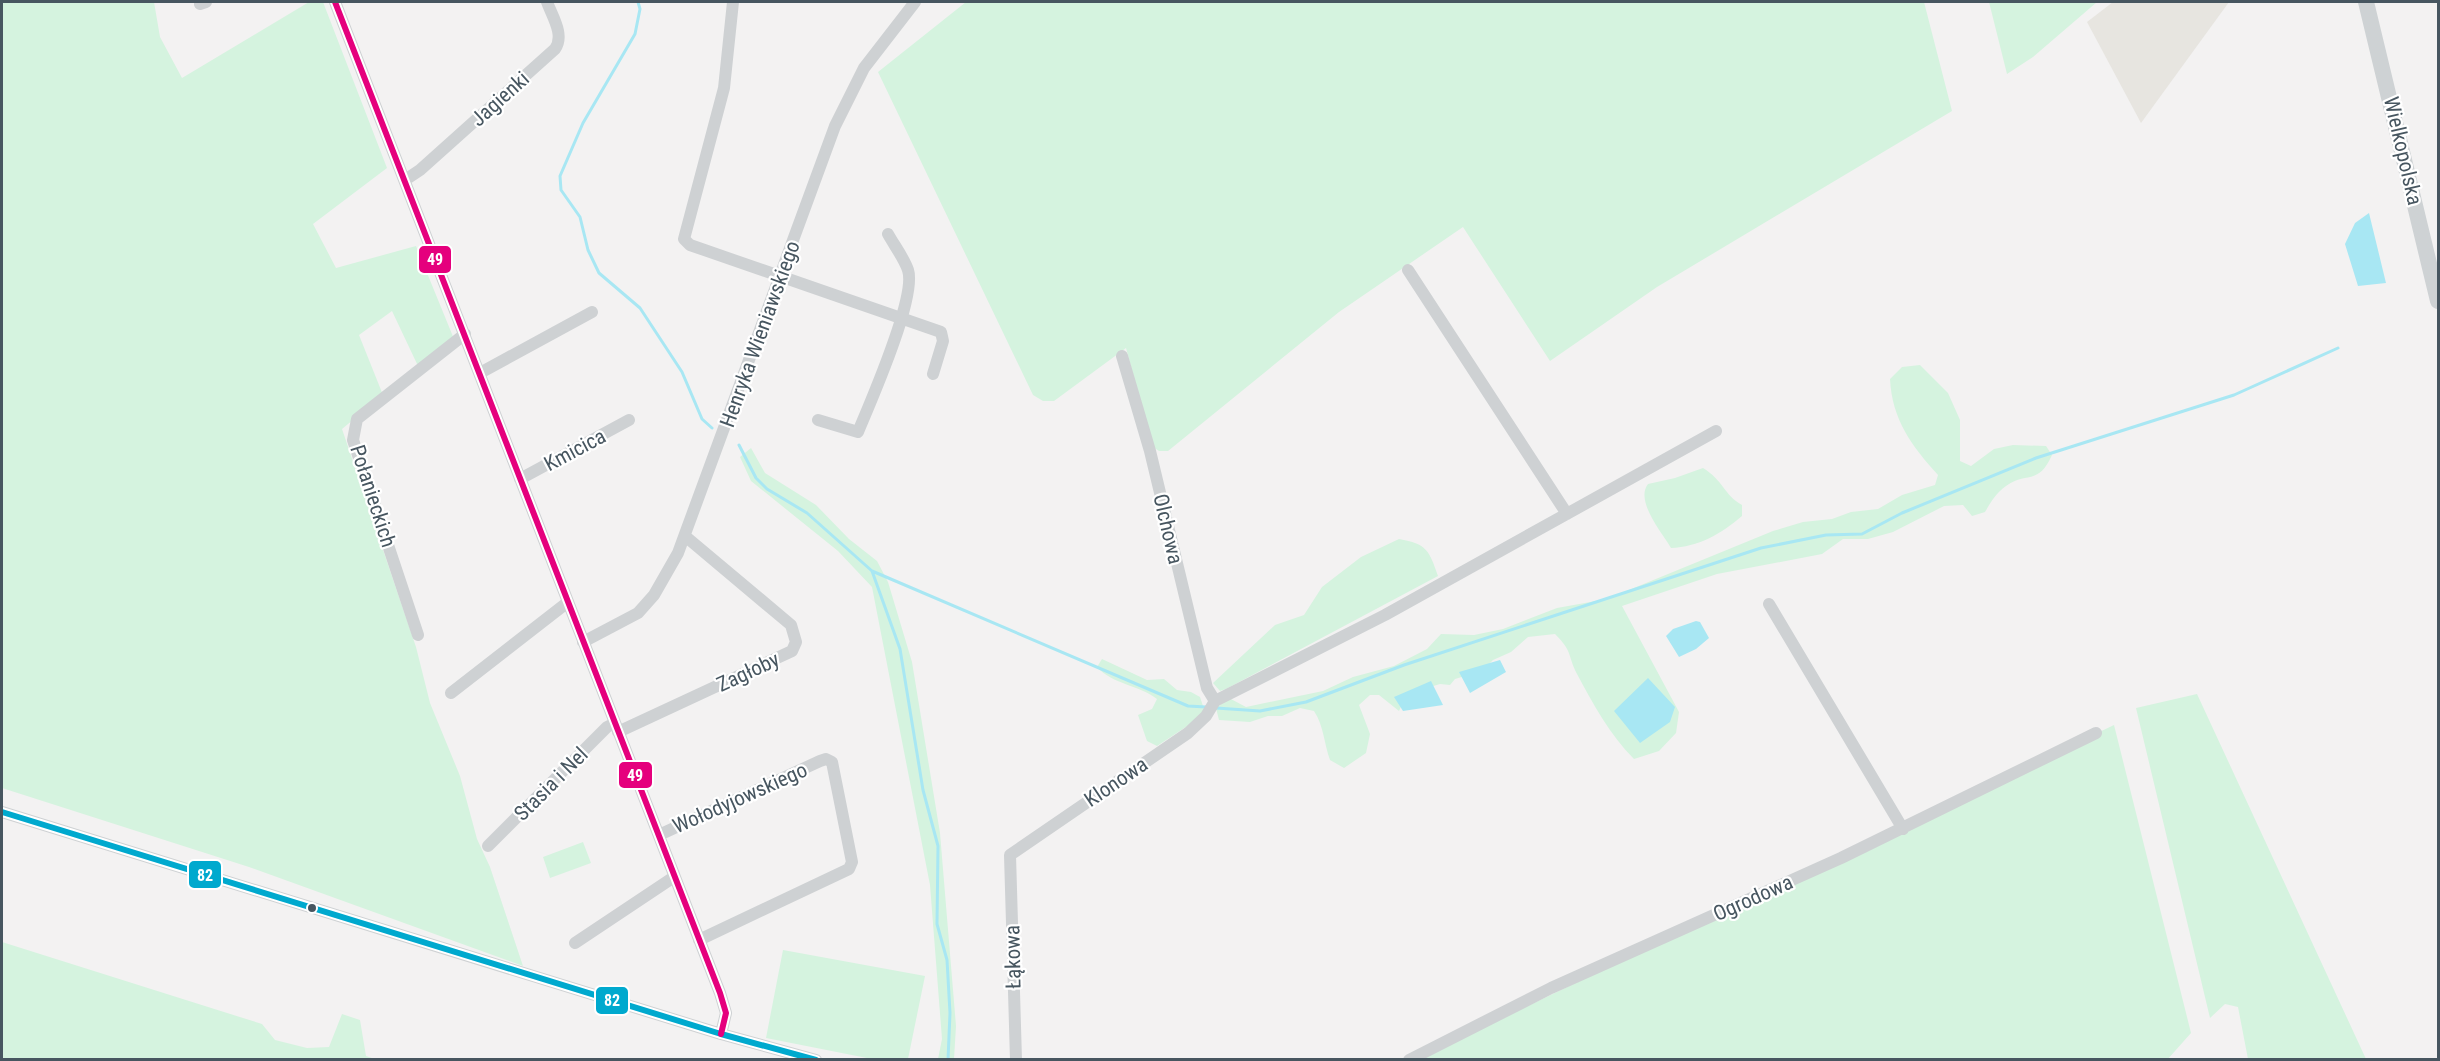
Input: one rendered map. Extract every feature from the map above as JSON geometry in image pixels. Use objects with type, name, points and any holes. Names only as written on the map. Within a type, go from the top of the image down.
[{"type":"main road","name":"Wielkopolska","points":[[2366,2],[2439,301]]},
{"type":"street","points":[[335,2],[724,1004],[725,1018],[721,1034]]},
{"type":"street","name":"Jagienki","points":[[405,180],[420,170],[555,49],[559,43],[559,34],[547,2]]},
{"type":"street","points":[[733,2],[724,88],[684,238],[690,245],[941,332],[943,341],[933,374]]},
{"type":"street","name":"Henryka Wieniawskiego","points":[[583,642],[638,613],[666,576],[685,536],[781,278],[816,176],[847,99],[870,60],[915,2]]},
{"type":"street","points":[[818,420],[858,432],[902,319],[909,290],[909,272],[888,234]]},
{"type":"street","points":[[1408,270],[1567,514]]},
{"type":"street","points":[[480,373],[592,312]]},
{"type":"street","name":"Połanieckich","points":[[418,634],[353,440],[357,419],[465,334]]},
{"type":"street","name":"Olchowa","points":[[1122,356],[1150,451],[1207,688],[1215,701]]},
{"type":"street","name":"Kmicica","points":[[520,479],[629,420]]},
{"type":"street","points":[[1215,701],[1295,663],[1716,431]]},
{"type":"street","name":"Zagłoby","points":[[616,728],[792,651],[796,642],[791,624],[685,536]]},
{"type":"street","points":[[451,693],[568,602]]},
{"type":"street","points":[[1768,604],[1903,828]]},
{"type":"street","name":"Klonowa","points":[[1010,855],[1188,733],[1206,716],[1215,701]]},
{"type":"street","name":"Stasia i Nel","points":[[488,846],[607,727],[616,728]]},
{"type":"street","name":"Ogrodowa","points":[[1408,1059],[1551,988],[1903,828],[2096,733]]},
{"type":"street","name":"Wołodyjowskiego","points":[[658,835],[820,761],[826,759],[832,762],[852,862],[849,869],[699,940]]},
{"type":"street","points":[[2,812],[721,1034],[816,1059]]},
{"type":"street","name":"Łąkowa","points":[[1010,855],[1016,1059]]},
{"type":"street","points":[[575,943],[674,877]]},
{"type":"shaded area","points":[[2113,2],[2229,2],[2141,123],[2087,22]]},
{"type":"green space","points":[[2,2],[154,2],[160,37],[182,78],[309,2],[323,2],[387,168],[313,224],[336,268],[416,246],[454,339],[418,366],[392,311],[359,335],[383,395],[342,429],[416,647],[430,703],[460,776],[477,839],[490,867],[523,966],[249,867],[2,788]]},
{"type":"green space","points":[[966,2],[1924,2],[1952,111],[1657,287],[1550,361],[1463,227],[1339,312],[1168,451],[1159,451],[1153,447],[1126,348],[1054,401],[1043,401],[1033,395],[878,72]]},
{"type":"green space","points":[[1989,2],[2097,2],[2033,57],[2007,74]]},
{"type":"green space","points":[[1920,365],[1948,393],[1960,420],[1960,461],[1971,466],[1994,449],[2013,445],[2046,446],[2052,455],[2047,465],[2037,474],[2006,486],[1985,512],[1972,516],[1963,505],[1944,506],[1893,532],[1868,539],[1843,539],[1822,554],[1717,574],[1622,606],[1679,712],[1676,733],[1659,751],[1634,759],[1625,750],[1596,708],[1577,674],[1567,649],[1555,634],[1528,637],[1511,652],[1493,660],[1482,671],[1455,679],[1450,685],[1440,684],[1407,694],[1399,711],[1379,695],[1370,695],[1359,705],[1370,734],[1366,753],[1344,768],[1330,760],[1320,723],[1314,711],[1300,708],[1282,716],[1268,716],[1250,722],[1219,720],[1216,708],[1229,698],[1246,707],[1323,691],[1353,677],[1394,666],[1427,649],[1441,634],[1474,635],[1503,629],[1557,608],[1607,599],[1773,531],[1803,522],[1832,519],[1851,512],[1878,509],[1902,495],[1935,485],[1938,475],[1912,443],[1899,420],[1890,379],[1902,367]]},
{"type":"green space","points":[[751,448],[765,473],[816,505],[849,539],[877,561],[888,582],[912,662],[940,833],[956,1026],[954,1059],[938,1059],[942,1039],[930,885],[872,587],[838,551],[751,481],[740,457]]},
{"type":"green space","points":[[1703,468],[1742,505],[1742,516],[1709,538],[1691,545],[1671,548],[1651,516],[1645,499],[1645,491],[1648,484]]},
{"type":"green space","points":[[1399,539],[1416,543],[1426,550],[1438,576],[1226,689],[1220,691],[1213,683],[1275,625],[1304,615],[1322,587],[1361,557]]},
{"type":"green space","points":[[1102,659],[1147,680],[1164,679],[1177,690],[1191,692],[1200,697],[1204,709],[1198,719],[1157,746],[1147,741],[1138,715],[1152,709],[1157,699],[1103,673],[1097,667]]},
{"type":"green space","points":[[2197,694],[2366,1059],[2248,1059],[2238,1007],[2225,1004],[2210,1018],[2136,708]]},
{"type":"green space","points":[[2114,725],[2191,1033],[2167,1060],[1415,1060]]},
{"type":"green space","points":[[583,842],[591,863],[550,878],[543,857]]},
{"type":"green space","points":[[2,942],[262,1024],[275,1040],[307,1048],[329,1047],[342,1014],[360,1020],[366,1056],[375,1059],[2,1059]]},
{"type":"green space","points":[[783,950],[925,976],[908,1059],[872,1059],[766,1038]]},
{"type":"water","points":[[2369,213],[2386,283],[2358,286],[2345,244],[2355,223]]},
{"type":"water","points":[[1696,621],[1700,622],[1709,638],[1696,649],[1679,657],[1666,636],[1673,629]]},
{"type":"water","points":[[1500,660],[1506,672],[1470,693],[1459,672]]},
{"type":"water","points":[[1648,678],[1675,707],[1670,722],[1640,743],[1614,711]]},
{"type":"water","points":[[1431,681],[1443,705],[1403,711],[1394,697]]},
{"type":"waterway","points":[[638,2],[640,9],[635,34],[583,123],[560,176],[561,190],[580,217],[588,250],[599,273],[640,308],[682,372],[702,419],[712,428]]},
{"type":"waterway","points":[[1216,708],[1260,711],[1306,702],[1404,665],[1761,548],[1826,535],[1862,534],[1902,513],[2036,458],[2234,395],[2338,348]]},
{"type":"waterway","points":[[739,445],[756,478],[767,489],[807,513],[872,571],[900,649],[923,790],[938,846],[937,924],[947,960],[950,1013],[948,1060]]},
{"type":"waterway","points":[[872,571],[1188,706],[1206,707]]},
{"type":"transit line","name":"49","points":[[335,2],[720,993],[726,1013],[721,1034]]},
{"type":"transit line","name":"82","points":[[2,812],[721,1034],[816,1060]]}]
